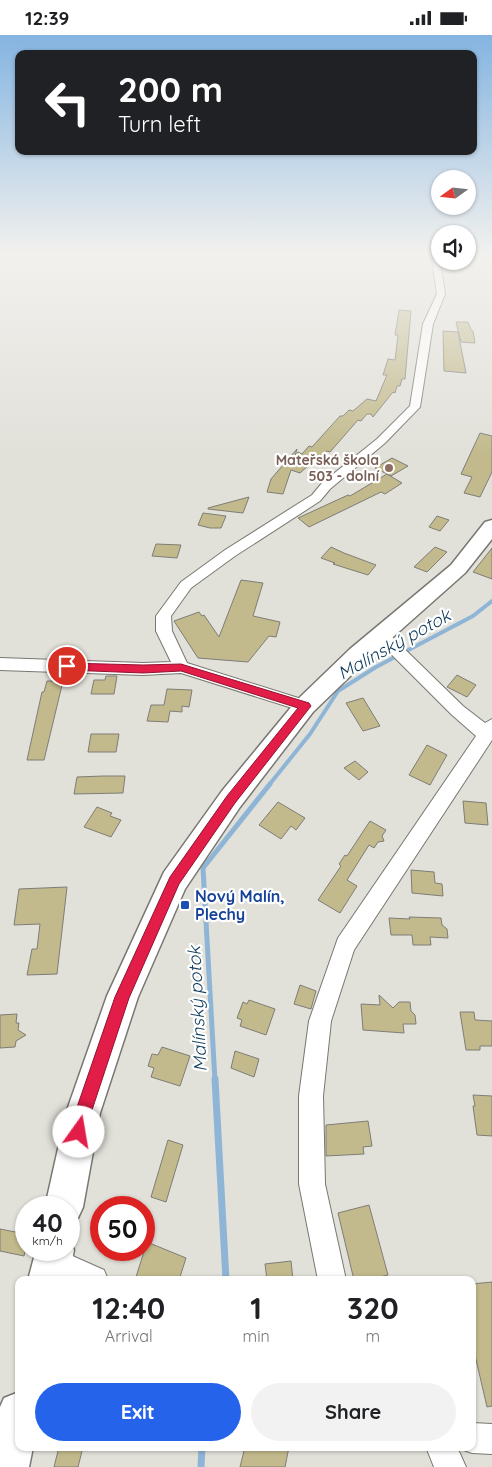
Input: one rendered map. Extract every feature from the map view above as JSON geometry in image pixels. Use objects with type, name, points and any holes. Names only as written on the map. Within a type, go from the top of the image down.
[{"type":"main road","points":[[66,1196],[83,1113],[122,997],[174,881],[231,799],[306,706],[393,647],[492,526]]},
{"type":"main road","points":[[7,1467],[15,1431]]},
{"type":"street","points":[[181,667],[164,631],[163,616],[186,585],[230,553],[316,498],[326,485],[381,441],[415,407],[429,321]]},
{"type":"street","points":[[331,1276],[312,1184],[311,1096],[320,1021],[345,945],[489,730],[457,709],[393,647]]},
{"type":"street","points":[[0,664],[143,669],[181,667],[306,706]]},
{"type":"street","points":[[52,1264],[84,1276]]},
{"type":"street","points":[[476,1438],[492,1439]]},
{"type":"street","points":[[443,1451],[450,1467]]},
{"type":"building","points":[[397,321],[410,321],[405,379],[402,379],[400,386],[397,386],[395,393],[393,392],[373,417],[371,414],[367,414],[361,421],[358,420],[330,452],[327,451],[320,459],[317,458],[300,473],[291,470],[283,494],[267,492],[271,479],[297,449],[295,456],[298,452],[302,454],[309,446],[312,447],[340,416],[343,416],[349,410],[353,411],[367,399],[376,401],[387,375],[383,375],[388,359],[395,360],[398,335],[395,335]]},
{"type":"building","points":[[456,322],[468,322],[473,331],[475,343],[461,342]]},
{"type":"building","points":[[443,331],[458,332],[466,373],[444,371]]},
{"type":"building","points":[[480,433],[492,436],[492,472],[480,497],[464,493],[472,477],[461,474]]},
{"type":"building","points":[[392,458],[408,466],[391,476],[375,468]]},
{"type":"building","points":[[387,474],[402,483],[385,494],[381,492],[309,527],[298,518],[348,495],[350,496]]},
{"type":"building","points":[[249,497],[243,513],[208,509],[208,508]]},
{"type":"building","points":[[203,513],[226,516],[221,528],[198,525]]},
{"type":"building","points":[[437,516],[449,520],[440,531],[429,527]]},
{"type":"building","points":[[156,544],[181,545],[177,558],[152,556]]},
{"type":"building","points":[[331,547],[376,565],[368,575],[333,564],[335,563],[321,558]]},
{"type":"building","points":[[435,547],[447,552],[427,572],[414,567]]},
{"type":"building","points":[[492,548],[492,579],[473,572]]},
{"type":"building","points":[[241,580],[263,583],[253,616],[280,622],[276,637],[269,636],[248,662],[198,658],[174,621],[199,612],[202,616],[204,615],[219,637]]},
{"type":"building","points":[[457,675],[476,685],[467,697],[447,687]]},
{"type":"building","points":[[106,676],[117,676],[114,694],[91,694],[94,680],[105,680]]},
{"type":"building","points":[[47,681],[63,681],[44,760],[27,760],[42,692],[44,692]]},
{"type":"building","points":[[167,689],[192,690],[189,707],[182,706],[182,712],[170,711],[168,722],[147,721],[151,705],[164,705]]},
{"type":"building","points":[[363,698],[380,726],[363,731],[346,703]]},
{"type":"building","points":[[91,734],[119,734],[116,752],[88,752]]},
{"type":"building","points":[[427,745],[447,755],[430,785],[409,775]]},
{"type":"building","points":[[355,761],[368,772],[359,780],[344,768]]},
{"type":"building","points":[[125,776],[123,793],[74,794],[77,777]]},
{"type":"building","points":[[463,801],[486,803],[488,825],[465,823]]},
{"type":"building","points":[[278,802],[305,818],[296,830],[291,826],[281,839],[259,825]]},
{"type":"building","points":[[97,807],[112,813],[110,816],[121,820],[111,837],[84,827]]},
{"type":"building","points":[[370,821],[386,830],[382,836],[384,841],[378,842],[374,848],[369,845],[347,880],[357,886],[340,913],[318,900],[341,866],[339,864],[345,855],[347,856]]},
{"type":"building","points":[[411,870],[434,872],[435,883],[442,884],[443,896],[412,893]]},
{"type":"building","points":[[67,887],[57,974],[27,975],[32,949],[37,949],[40,924],[14,925],[19,889]]},
{"type":"building","points":[[409,917],[441,918],[442,925],[447,929],[448,938],[430,937],[431,945],[413,945],[412,935],[391,935],[389,918],[410,919]]},
{"type":"building","points":[[300,985],[316,991],[311,1009],[294,1004]]},
{"type":"building","points":[[379,995],[393,1008],[399,1002],[410,1002],[416,1024],[403,1024],[404,1033],[363,1030],[361,1004],[380,1005]]},
{"type":"building","points":[[249,1000],[275,1009],[266,1035],[240,1026],[242,1020],[237,1018],[243,1002],[247,1004]]},
{"type":"building","points":[[460,1012],[474,1012],[475,1020],[492,1021],[492,1046],[480,1046],[480,1050],[466,1050]]},
{"type":"building","points":[[17,1014],[16,1023],[19,1023],[18,1030],[26,1035],[16,1041],[15,1047],[0,1048],[0,1015]]},
{"type":"building","points":[[162,1047],[190,1056],[180,1086],[151,1077],[154,1068],[148,1066],[152,1054],[158,1055]]},
{"type":"building","points":[[235,1051],[259,1059],[254,1077],[231,1068]]},
{"type":"building","points":[[473,1095],[492,1096],[492,1136],[477,1135]]},
{"type":"building","points":[[368,1121],[372,1146],[363,1147],[364,1154],[326,1156],[326,1125]]},
{"type":"building","points":[[168,1140],[183,1145],[166,1202],[151,1196]]},
{"type":"building","points":[[369,1205],[388,1275],[353,1276],[338,1213]]},
{"type":"building","points":[[0,1229],[15,1232],[15,1254],[0,1251]]},
{"type":"building","points":[[155,1245],[186,1258],[180,1276],[136,1276],[141,1261],[155,1261]]},
{"type":"building","points":[[291,1261],[293,1276],[266,1276],[265,1264]]},
{"type":"building","points":[[492,1282],[492,1406],[487,1407],[476,1359],[476,1284]]},
{"type":"building","points":[[58,1451],[82,1451],[78,1467],[54,1467]]},
{"type":"building","points":[[244,1451],[288,1451],[285,1467],[240,1467]]},
{"type":"waterway","name":"Malínský potok","points":[[269,785],[310,734],[338,691],[376,667],[473,616],[492,601]]},
{"type":"waterway","name":"Malínský potok","points":[[215,1081],[203,868],[270,784]]},
{"type":"waterway","name":"Malínský potok","points":[[215,1079],[226,1276]]},
{"type":"waterway","name":"Malínský potok","points":[[201,1467],[202,1451]]},
{"type":"place","name":"Mateřská škola 503 - dolní","points":[[389,468]]},
{"type":"place","name":"Nový Malín, Plechy","points":[[185,905]]},
{"type":"route","points":[[67,666],[143,669],[181,667],[306,706],[231,799],[174,881],[122,997],[83,1113],[79,1132]]}]
